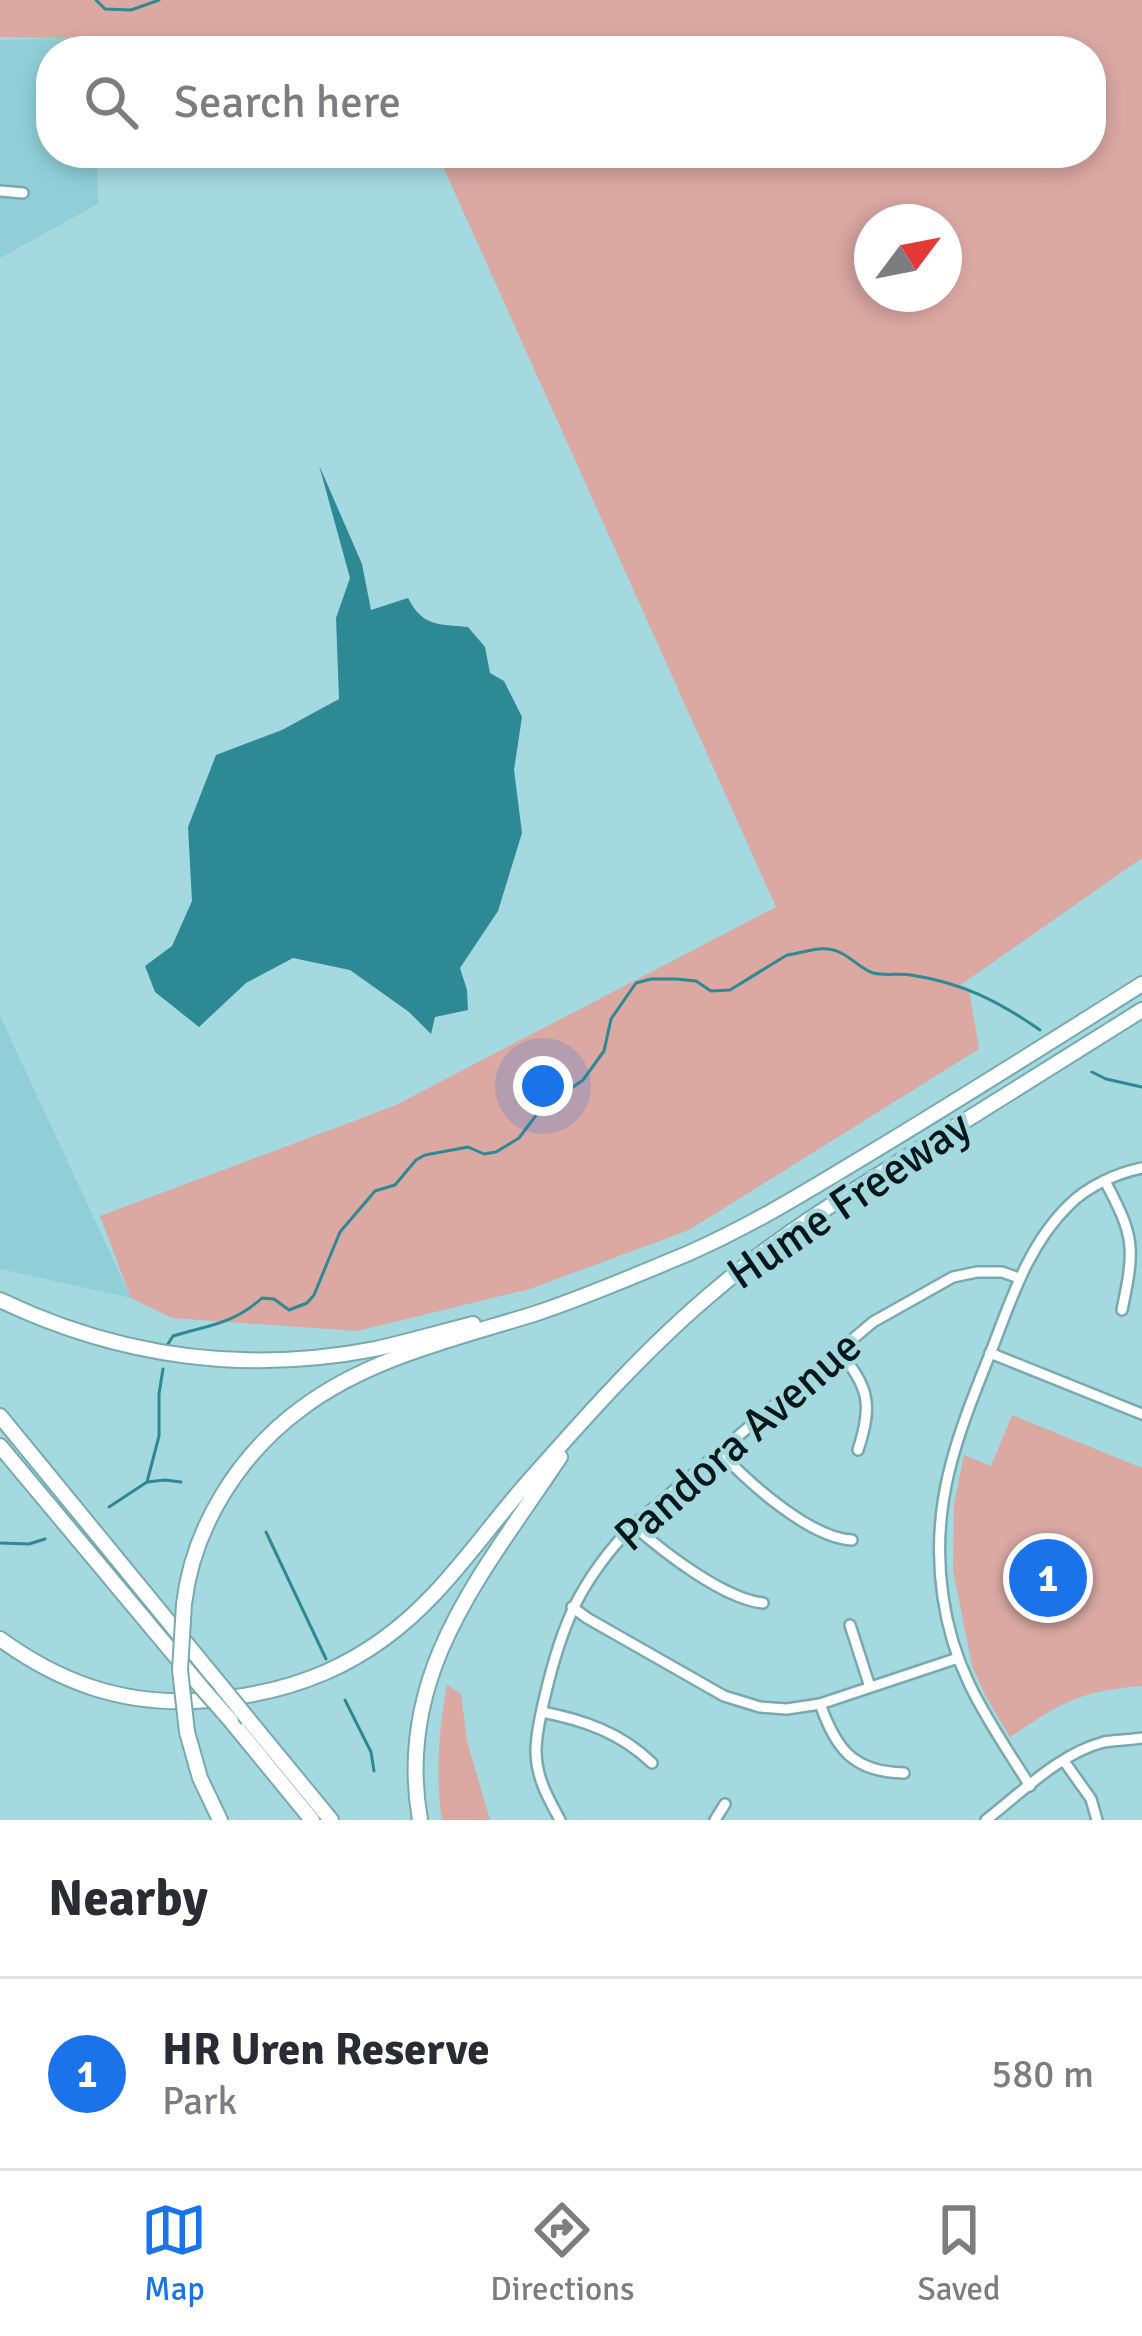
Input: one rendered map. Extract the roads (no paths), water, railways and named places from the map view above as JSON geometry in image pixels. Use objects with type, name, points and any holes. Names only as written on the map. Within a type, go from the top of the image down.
[{"type":"highway","name":"Hume Freeway","points":[[585,1295],[688,1253],[787,1202],[1142,984]]},
{"type":"highway","name":"Hume Freeway","points":[[582,1423],[657,1342],[747,1264],[871,1179],[1142,1010]]},
{"type":"highway","points":[[0,1300],[75,1332],[123,1346],[173,1356],[250,1361],[374,1349],[585,1295]]},
{"type":"highway","points":[[220,1820],[200,1778],[187,1732],[180,1670],[188,1575],[218,1502],[259,1447],[299,1410],[353,1377],[585,1295]]},
{"type":"highway","points":[[0,1416],[331,1820]]},
{"type":"highway","points":[[0,1639],[62,1676],[144,1701],[223,1700],[302,1683],[353,1658],[407,1620],[582,1423]]},
{"type":"highway","points":[[420,1820],[415,1780],[417,1733],[434,1661],[453,1620],[582,1423]]},
{"type":"highway","points":[[0,1446],[311,1820]]},
{"type":"street","points":[[0,191],[23,193]]},
{"type":"street","points":[[1030,1786],[975,1699],[958,1658],[946,1618],[939,1564],[941,1509],[956,1439],[1035,1247],[1079,1196],[1105,1180],[1142,1168]]},
{"type":"street","points":[[1105,1180],[1132,1244],[1122,1310]]},
{"type":"street","name":"Pandora Avenue","points":[[560,1820],[542,1786],[536,1752],[542,1712],[562,1630],[612,1548],[873,1322],[953,1276],[995,1273],[1018,1282]]},
{"type":"street","points":[[839,1351],[859,1377],[868,1409],[858,1450]]},
{"type":"street","points":[[990,1353],[1142,1414]]},
{"type":"street","points":[[720,1452],[777,1504],[835,1539],[853,1540]]},
{"type":"street","points":[[633,1526],[677,1560],[745,1601],[764,1604]]},
{"type":"street","points":[[572,1607],[724,1696],[760,1707],[820,1704],[958,1658]]},
{"type":"street","points":[[850,1625],[870,1687]]},
{"type":"street","points":[[820,1704],[833,1738],[845,1753],[863,1764],[904,1773]]},
{"type":"street","points":[[542,1712],[595,1725],[634,1745],[652,1763]]},
{"type":"street","points":[[986,1820],[1064,1761],[1106,1742],[1142,1738]]},
{"type":"street","points":[[1064,1761],[1091,1799],[1097,1820]]},
{"type":"street","points":[[716,1820],[725,1804]]},
{"type":"waterway","points":[[96,0],[105,9],[131,10],[159,0]]},
{"type":"waterway","points":[[166,1347],[173,1336],[231,1319],[262,1298],[274,1299],[289,1310],[307,1303],[340,1232],[375,1191],[395,1185],[425,1155],[468,1147],[484,1154],[496,1152],[519,1138],[540,1110],[583,1080],[604,1051],[611,1019],[636,983],[676,979],[696,981],[711,991],[730,990],[787,955],[828,949],[873,973],[930,978],[964,988],[1040,1030]]},
{"type":"waterway","points":[[1092,1072],[1142,1087]]},
{"type":"waterway","points":[[109,1507],[147,1482],[159,1436],[163,1369]]},
{"type":"waterway","points":[[147,1482],[181,1482]]},
{"type":"waterway","points":[[266,1532],[326,1659]]},
{"type":"waterway","points":[[0,1543],[45,1539]]},
{"type":"waterway","points":[[345,1700],[371,1752],[374,1771]]},
{"type":"place","name":"HR Uren Reserve","points":[[1048,1578]]}]
